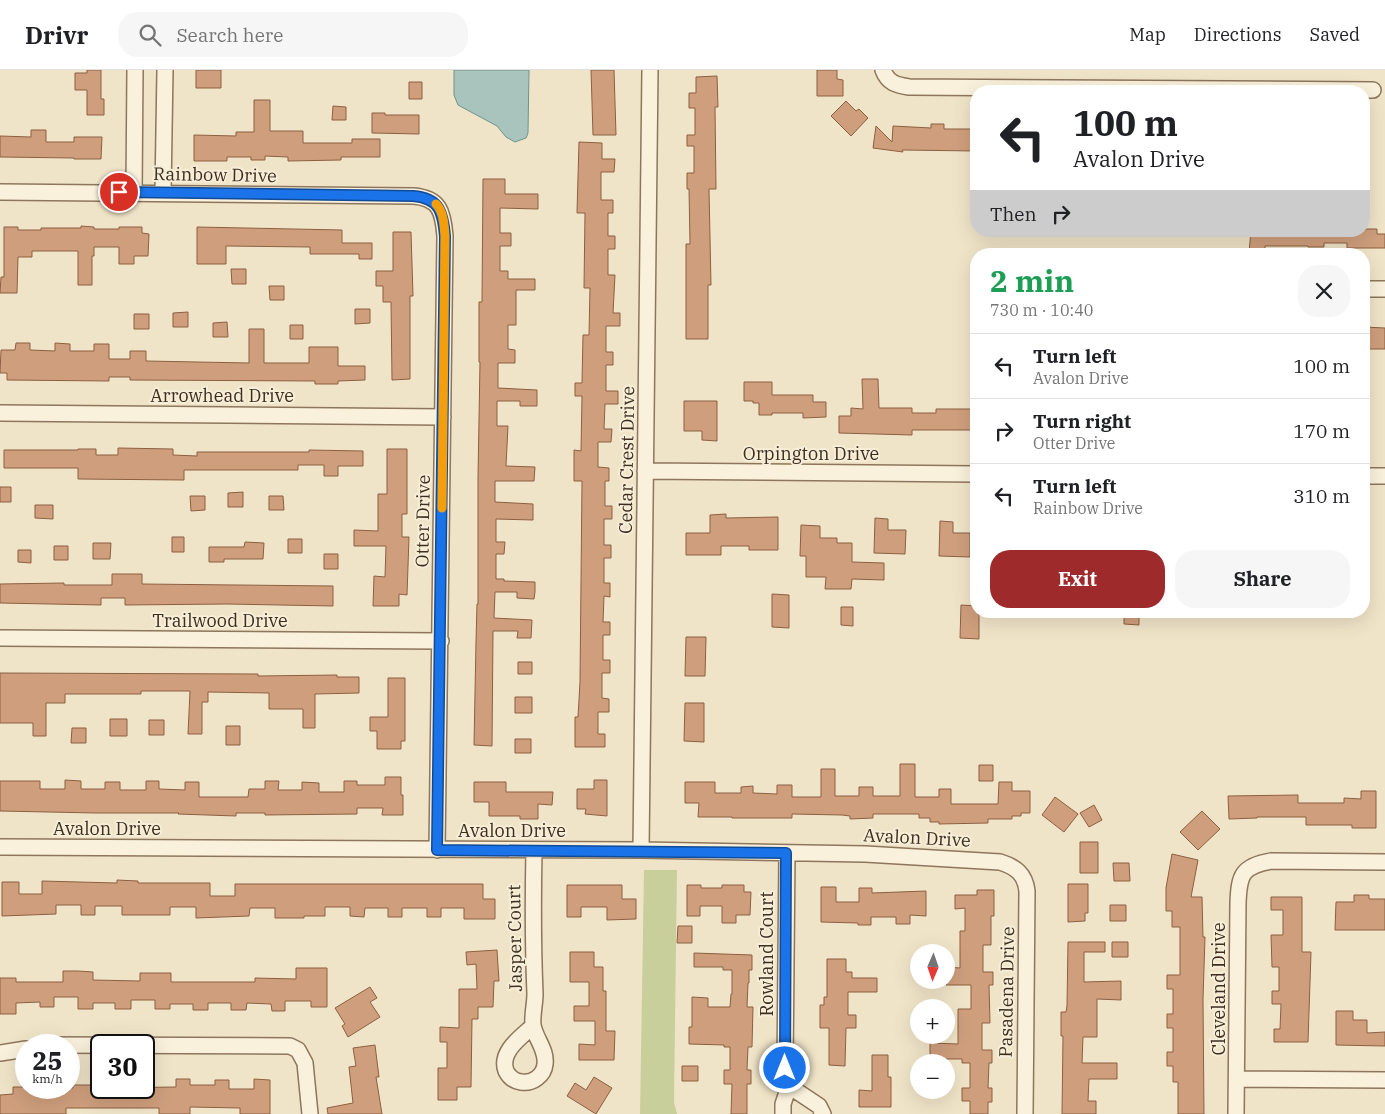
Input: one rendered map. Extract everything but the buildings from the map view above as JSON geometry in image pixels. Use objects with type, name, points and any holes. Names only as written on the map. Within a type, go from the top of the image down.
[{"type":"street","points":[[134,192],[135,70]]},
{"type":"street","points":[[163,192],[165,70]]},
{"type":"street","name":"Cedar Crest Drive","points":[[641,850],[650,70]]},
{"type":"street","points":[[883,70],[891,83],[909,87],[970,87]]},
{"type":"street","name":"Rainbow Drive","points":[[0,192],[163,192],[413,196],[429,199]]},
{"type":"street","name":"Otter Drive","points":[[429,199],[438,206],[442,215],[445,236],[437,850]]},
{"type":"street","points":[[1370,289],[1385,289]]},
{"type":"street","name":"Arrowhead Drive","points":[[0,413],[443,417]]},
{"type":"street","name":"Orpington Drive","points":[[645,471],[970,474]]},
{"type":"street","points":[[1370,476],[1385,476]]},
{"type":"street","name":"Trailwood Drive","points":[[0,638],[441,641]]},
{"type":"street","name":"Avalon Drive","points":[[0,847],[641,850],[865,854],[986,860],[1012,866],[1020,872]]},
{"type":"street","name":"Jasper Court","points":[[534,850],[534,1026]]},
{"type":"street","name":"Rowland Court","points":[[783,1114],[783,1104],[789,1086],[785,1068],[786,853]]},
{"type":"street","name":"Cleveland Drive","points":[[1236,1114],[1239,884],[1243,873],[1260,863],[1271,861],[1385,862]]},
{"type":"street","name":"Pasadena Drive","points":[[1020,872],[1026,881],[1027,891],[1025,1114]]},
{"type":"street","points":[[80,1045],[290,1046],[298,1050],[305,1063],[310,1114]]},
{"type":"street","points":[[0,1053],[15,1051]]},
{"type":"street","points":[[1237,1079],[1385,1080]]},
{"type":"street","points":[[789,1086],[819,1106],[823,1114]]},
{"type":"green space","points":[[644,870],[677,870],[674,1102],[677,1114],[640,1114]]},
{"type":"water","points":[[454,70],[529,70],[528,133],[526,138],[515,142],[506,137],[497,126],[458,105],[454,95]]},
{"type":"slow traffic","points":[[436,204],[442,215],[445,236],[442,508]]},
{"type":"route","points":[[119,192],[422,196],[438,206],[444,223],[445,236],[437,850],[641,850],[786,853],[785,1068]]}]
